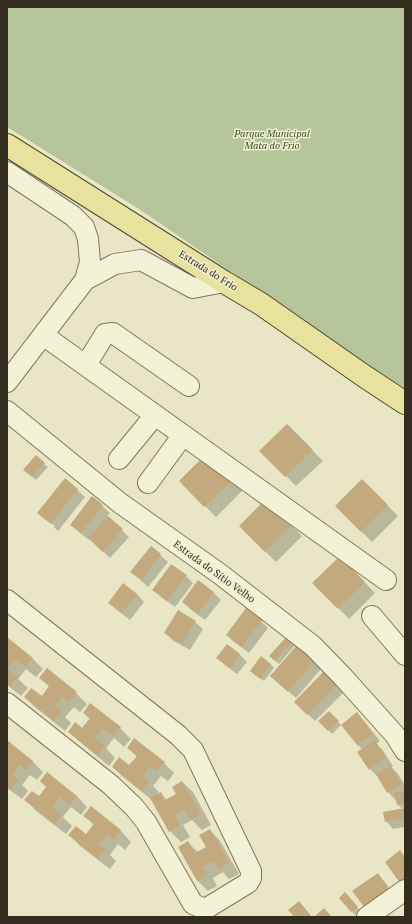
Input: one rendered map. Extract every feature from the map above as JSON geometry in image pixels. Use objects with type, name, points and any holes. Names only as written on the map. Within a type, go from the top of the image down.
[{"type":"main road","name":"Estrada do Frio","points":[[7,145],[224,282],[262,304],[405,403]]},
{"type":"street","points":[[7,172],[73,216],[84,227],[88,239],[90,262],[86,280]]},
{"type":"street","points":[[7,382],[86,280],[115,264],[141,260],[193,288],[224,282]]},
{"type":"street","points":[[86,365],[105,334],[113,333],[189,386]]},
{"type":"street","points":[[43,335],[386,580]]},
{"type":"street","name":"Estrada do Sítio Velho","points":[[7,411],[120,503],[220,574],[312,646],[344,678],[395,735],[405,750]]},
{"type":"street","points":[[119,459],[155,415]]},
{"type":"street","points":[[148,483],[183,435]]},
{"type":"street","points":[[7,600],[178,735],[193,750],[251,871],[251,878],[248,883],[207,908],[202,908],[193,904],[146,822],[134,807],[111,785],[7,703]]},
{"type":"street","points":[[372,616],[405,655]]},
{"type":"street","points":[[367,917],[405,890]]},
{"type":"green space","name":"Parque Municipal Mata do Frio","points":[[7,7],[405,7],[405,388],[363,362],[139,209],[7,127]]},
{"type":"building","points":[[287,424],[313,450],[285,477],[259,451]]},
{"type":"building","points":[[206,454],[232,480],[204,507],[179,481]]},
{"type":"building","points":[[36,455],[45,463],[32,477],[23,470]]},
{"type":"building","points":[[65,478],[78,489],[51,524],[37,513]]},
{"type":"building","points":[[362,479],[388,505],[361,532],[335,506]]},
{"type":"building","points":[[92,496],[103,505],[81,533],[70,525]]},
{"type":"building","points":[[266,499],[292,525],[265,552],[239,526]]},
{"type":"building","points":[[108,516],[123,529],[103,552],[88,538]]},
{"type":"building","points":[[151,546],[161,554],[141,580],[130,572]]},
{"type":"building","points":[[340,556],[365,582],[338,609],[312,583]]},
{"type":"building","points":[[171,564],[187,575],[167,601],[152,590]]},
{"type":"building","points":[[198,580],[214,592],[198,614],[182,602]]},
{"type":"building","points":[[123,583],[137,594],[122,613],[108,603]]},
{"type":"building","points":[[246,608],[262,620],[242,647],[226,635]]},
{"type":"building","points":[[178,610],[196,621],[182,644],[164,633]]},
{"type":"building","points":[[289,634],[295,639],[275,661],[269,656]]},
{"type":"building","points":[[7,637],[33,658],[25,667],[15,659],[8,669],[18,677],[10,686],[7,684]]},
{"type":"building","points":[[227,644],[240,654],[230,668],[216,658]]},
{"type":"building","points":[[297,645],[315,661],[288,692],[270,676]]},
{"type":"building","points":[[261,656],[271,664],[260,679],[250,671]]},
{"type":"building","points":[[47,668],[77,692],[69,702],[63,697],[55,706],[62,712],[54,721],[24,697],[31,688],[42,696],[49,686],[39,678]]},
{"type":"building","points":[[324,671],[337,684],[307,715],[294,702]]},
{"type":"building","points":[[90,703],[121,727],[113,737],[103,729],[95,738],[105,746],[98,756],[68,732],[75,722],[82,728],[90,718],[83,713]]},
{"type":"building","points":[[329,711],[339,721],[328,731],[318,721]]},
{"type":"building","points":[[357,712],[373,733],[358,746],[341,725]]},
{"type":"building","points":[[134,738],[165,762],[157,771],[150,766],[143,776],[149,781],[142,791],[112,767],[119,757],[129,765],[137,756],[127,748]]},
{"type":"building","points":[[7,740],[33,761],[26,770],[19,765],[12,775],[18,780],[11,789],[7,787]]},
{"type":"building","points":[[375,740],[386,758],[369,770],[357,752]]},
{"type":"building","points":[[391,766],[402,784],[387,793],[376,774]]},
{"type":"building","points":[[47,772],[77,796],[70,805],[59,797],[52,807],[62,815],[55,824],[24,800],[32,791],[39,796],[46,787],[40,781]]},
{"type":"building","points":[[182,781],[201,814],[191,820],[184,809],[174,815],[180,826],[169,832],[150,798],[161,792],[165,800],[176,794],[172,787]]},
{"type":"building","points":[[405,790],[405,803],[397,805],[394,793]]},
{"type":"building","points":[[91,806],[121,830],[114,840],[107,835],[99,844],[106,849],[98,859],[68,835],[76,826],[86,834],[94,824],[83,816]]},
{"type":"building","points":[[405,808],[405,818],[385,822],[383,812]]},
{"type":"building","points":[[210,829],[229,863],[218,869],[214,861],[203,867],[207,875],[197,881],[178,847],[188,841],[195,853],[206,847],[199,835]]},
{"type":"building","points":[[400,850],[405,857],[405,880],[400,883],[385,862]]},
{"type":"building","points":[[378,873],[390,891],[365,908],[352,891]]},
{"type":"building","points":[[345,892],[358,907],[351,912],[339,898]]},
{"type":"building","points":[[299,901],[312,917],[294,917],[288,910]]},
{"type":"building","points":[[324,908],[332,917],[314,917]]}]
